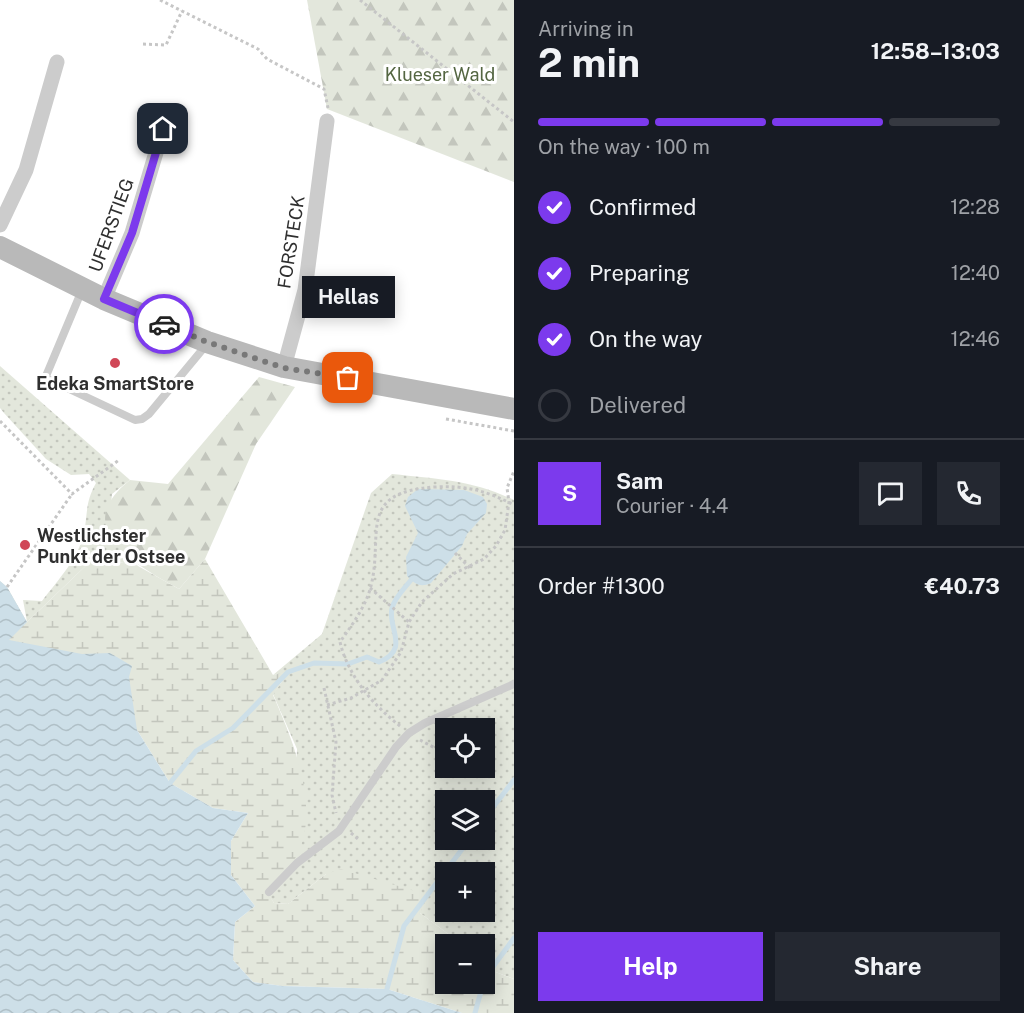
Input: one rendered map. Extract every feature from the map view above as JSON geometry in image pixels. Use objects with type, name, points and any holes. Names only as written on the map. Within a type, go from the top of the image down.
[{"type":"street","points":[[0,225],[29,161],[57,63]]},
{"type":"street","name":"FORSTECK","points":[[284,368],[305,290],[327,122]]},
{"type":"street","name":"UFERSTIEG","points":[[104,299],[132,233],[163,129]]},
{"type":"street","points":[[0,247],[104,299],[207,342],[284,368],[514,410]]},
{"type":"lane","points":[[82,288],[46,376],[48,379],[135,420],[142,419],[149,414],[207,342]]},
{"type":"lane","points":[[269,892],[297,863],[343,825],[396,747],[409,734],[425,723],[514,684]]},
{"type":"path","points":[[160,0],[258,50],[267,59],[324,90],[329,102],[327,122]]},
{"type":"path","points":[[360,0],[514,122]]},
{"type":"path","points":[[143,44],[166,45],[182,11]]},
{"type":"path","points":[[446,419],[514,431]]},
{"type":"path","points":[[0,421],[72,494]]},
{"type":"path","points":[[7,587],[72,494],[119,460]]},
{"type":"path","points":[[327,705],[365,691],[382,680],[393,667],[401,652],[409,622],[422,602],[453,574],[470,568],[484,559],[496,546],[505,530],[509,502],[507,488],[514,471]]},
{"type":"path","points":[[435,748],[409,734],[365,691],[343,656],[340,642],[355,621],[370,588],[374,569],[374,526],[383,508],[398,494],[410,489],[460,485],[485,491],[514,505]]},
{"type":"path","points":[[455,553],[470,568]]},
{"type":"path","points":[[370,588],[409,622]]},
{"type":"path","points":[[324,688],[336,742],[332,795],[335,810],[343,825]]},
{"type":"green space","name":"Klueser Wald","points":[[307,0],[514,0],[514,182],[327,109]]},
{"type":"green space","points":[[0,366],[130,480],[112,494],[108,536],[138,566],[95,557],[27,622],[23,600],[42,601],[77,552],[84,533],[88,502],[96,483],[89,474],[71,475],[46,459],[4,413],[0,408]]},
{"type":"green space","points":[[259,377],[295,387],[256,444],[205,559],[179,589],[144,569],[115,544],[107,530],[105,514],[113,498],[130,480],[168,484]]},
{"type":"green space","points":[[392,474],[469,484],[514,500],[514,979],[495,972],[495,934],[448,934],[420,913],[326,874],[288,904],[274,903],[265,890],[292,863],[297,749],[273,694],[288,673],[273,675],[322,634],[371,493]]},
{"type":"green space","points":[[95,557],[138,566],[179,589],[205,559],[273,675],[288,672],[273,695],[297,756],[306,801],[306,824],[301,844],[292,863],[266,890],[274,903],[288,904],[326,874],[341,869],[415,891],[426,899],[420,913],[448,934],[435,934],[435,994],[495,994],[495,972],[514,979],[514,1013],[462,1013],[387,989],[283,986],[253,982],[233,960],[235,922],[255,906],[231,875],[231,841],[248,813],[213,808],[170,783],[137,730],[8,654],[0,581],[7,587],[27,622]]},
{"type":"water","points":[[418,489],[464,490],[483,497],[487,504],[486,513],[467,534],[462,546],[431,583],[424,585],[415,583],[407,576],[406,557],[418,533],[405,506],[408,497]]},
{"type":"water","points":[[0,581],[7,587],[27,622],[9,640],[82,654],[110,653],[132,666],[129,677],[137,730],[170,783],[213,808],[248,813],[231,841],[231,875],[255,906],[235,922],[233,960],[253,982],[283,986],[387,989],[462,1013],[0,1013]]},
{"type":"waterway","points":[[170,783],[196,751],[233,728],[288,672],[314,663],[348,664],[367,657],[379,662],[389,657],[396,644],[391,616],[393,604],[411,580]]},
{"type":"waterway","points":[[495,805],[514,780]]},
{"type":"waterway","points":[[387,989],[404,926],[461,850]]},
{"type":"waterway","points":[[495,964],[514,938]]},
{"type":"waterway","points":[[475,1013],[480,994]]},
{"type":"way so far","points":[[164,324],[207,342],[284,368],[348,378]]},
{"type":"place","name":"Edeka SmartStore","points":[[115,363]]},
{"type":"place","name":"Hellas","points":[[348,378]]},
{"type":"place","name":"Westlichster Punkt der Ostsee","points":[[25,545]]},
{"type":"route","points":[[163,129],[132,233],[104,299],[164,324]]}]
